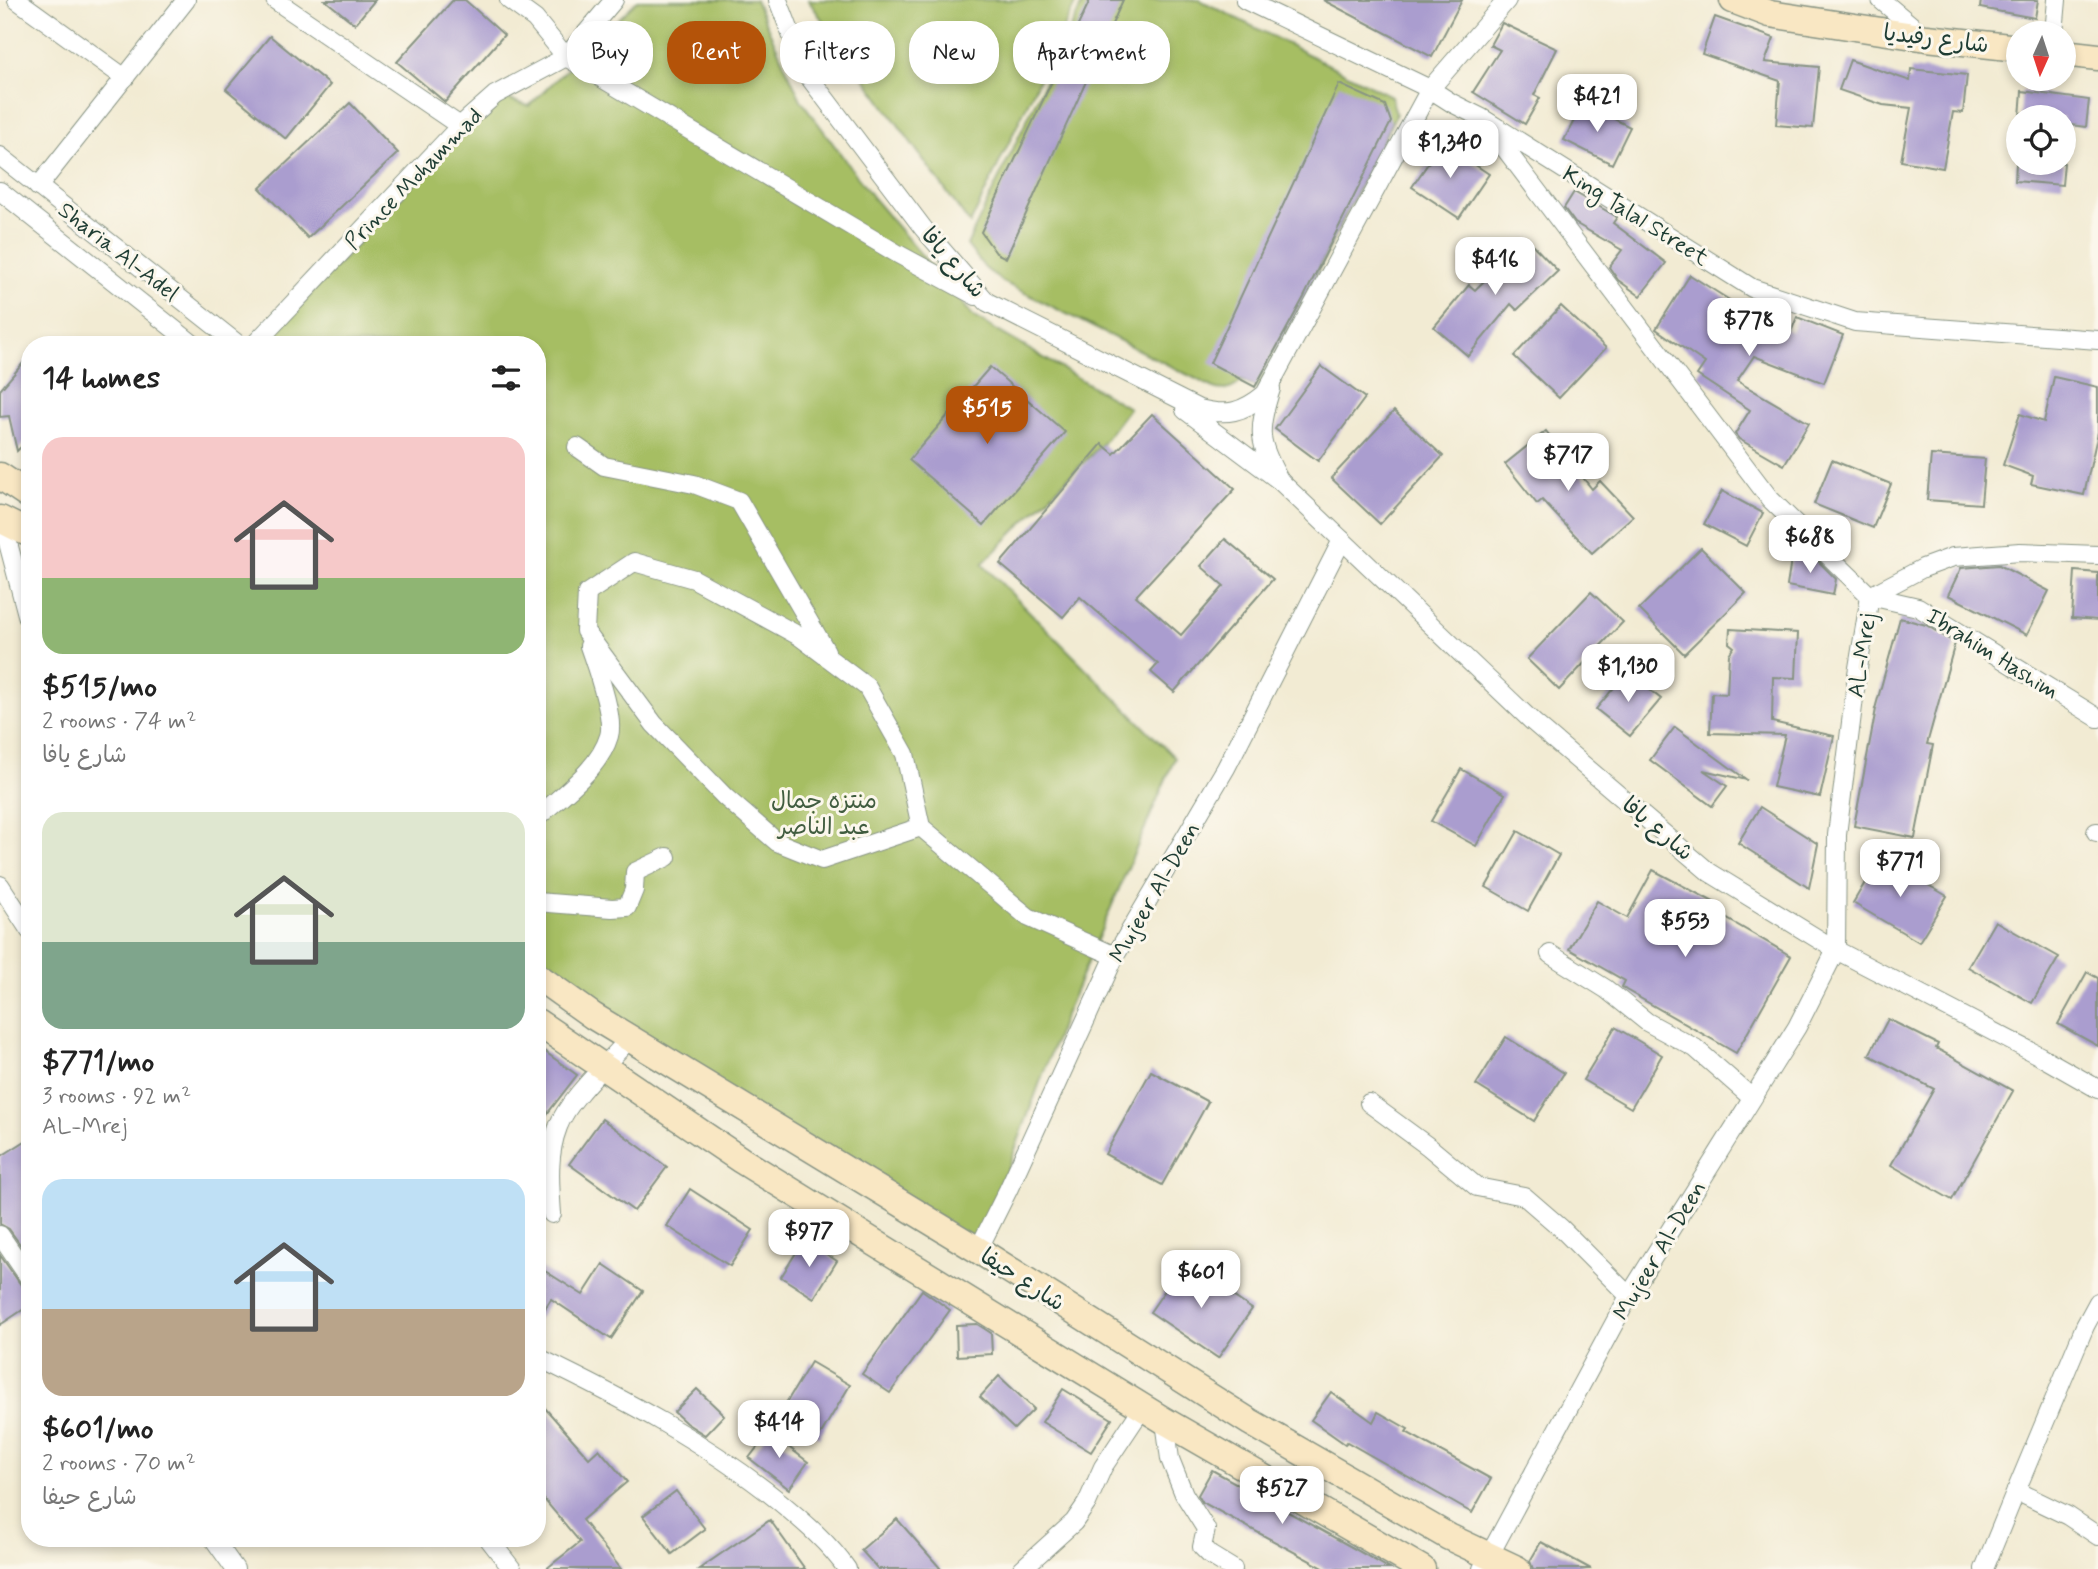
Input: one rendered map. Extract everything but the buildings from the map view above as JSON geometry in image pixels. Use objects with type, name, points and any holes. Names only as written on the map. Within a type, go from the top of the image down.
[{"type":"main road","name":"شارع رفيديا","points":[[1733,0],[1770,14],[1927,38],[2006,47]]},
{"type":"main road","points":[[2076,54],[2098,57]]},
{"type":"main road","points":[[0,477],[21,490]]},
{"type":"main road","points":[[1,519],[21,529]]},
{"type":"main road","name":"شارع حيفا","points":[[546,983],[630,1038],[978,1250],[1250,1422],[1450,1537],[1487,1562],[1517,1569]]},
{"type":"main road","name":"شارع حيفا","points":[[546,1028],[741,1160],[1165,1421],[1422,1569]]},
{"type":"street","points":[[17,0],[125,78]]},
{"type":"street","points":[[38,187],[186,0]]},
{"type":"street","points":[[275,0],[460,126]]},
{"type":"street","points":[[509,0],[534,19],[566,57],[898,254],[987,302]]},
{"type":"street","name":"Prince Mohammad","points":[[262,336],[460,126],[495,95],[566,57],[614,0]]},
{"type":"street","name":"شارع يافا","points":[[778,0],[806,73],[923,228],[987,302],[1199,409],[1216,413],[1234,412],[1251,405],[1265,394],[1275,378]]},
{"type":"street","name":"King Talal Street","points":[[1245,0],[1430,89],[1482,118],[1752,288],[1855,322],[2098,340]]},
{"type":"street","points":[[1280,481],[1264,452],[1262,438],[1264,410],[1275,378],[1430,89],[1507,0]]},
{"type":"street","points":[[1881,0],[1927,38]]},
{"type":"street","points":[[2055,21],[2057,0]]},
{"type":"street","points":[[1482,118],[1770,499],[1870,596]]},
{"type":"street","name":"Sharia Al-Adel","points":[[0,156],[228,336]]},
{"type":"street","name":"Sharia Al-Adel","points":[[0,191],[183,336]]},
{"type":"street","points":[[1151,384],[1280,481]]},
{"type":"street","points":[[577,447],[604,466],[694,484],[739,501],[831,660]]},
{"type":"street","name":"شارع يافا","points":[[1280,481],[1533,722],[1709,872],[1836,950],[2040,1055],[2098,1090]]},
{"type":"street","points":[[21,524],[1,519],[21,593]]},
{"type":"street","name":"Mujeer Al-Deen","points":[[978,1250],[1115,956],[1226,768],[1342,540]]},
{"type":"street","name":"AL-Mrej","points":[[1836,950],[1837,835],[1857,674],[1870,596],[1923,568],[1953,557],[2020,552],[2098,555]]},
{"type":"street","points":[[546,809],[593,765],[610,735],[607,704],[585,631],[587,593],[634,562],[694,579],[799,636],[867,687],[905,754],[921,827],[1028,916],[1115,956]]},
{"type":"street","name":"Ibrahim Hashim","points":[[1870,596],[1918,607],[2098,718]]},
{"type":"street","points":[[585,631],[654,724],[725,797],[777,842],[822,860],[921,827]]},
{"type":"street","points":[[546,903],[627,907],[634,890],[635,872],[667,856]]},
{"type":"street","points":[[0,885],[21,917]]},
{"type":"street","name":"Mujeer Al-Deen","points":[[1487,1562],[1629,1296],[1797,1027],[1836,950]]},
{"type":"street","points":[[1550,954],[1606,989],[1647,1022],[1695,1048],[1752,1098]]},
{"type":"street","points":[[552,1214],[549,1167],[558,1127],[570,1105],[630,1038]]},
{"type":"street","points":[[1369,1103],[1477,1186],[1524,1196],[1561,1228],[1629,1296]]},
{"type":"street","points":[[0,1236],[21,1266]]},
{"type":"street","points":[[1984,1569],[2085,1326],[2098,1302]]},
{"type":"street","points":[[546,1362],[692,1438],[754,1481],[795,1514],[836,1553],[847,1569]]},
{"type":"street","points":[[1022,1569],[1074,1522],[1087,1503],[1102,1467],[1143,1406]]},
{"type":"street","points":[[1165,1421],[1170,1459],[1184,1494],[1206,1529],[1202,1547],[1233,1569]]},
{"type":"street","points":[[2016,1491],[2068,1516],[2098,1536]]},
{"type":"street","points":[[219,1547],[235,1569]]},
{"type":"street","points":[[495,1547],[512,1569]]},
{"type":"green space","name":"منتزه جمال عبد الناصر","points":[[638,0],[755,0],[765,21],[667,21],[667,84],[766,84],[766,24],[780,54],[780,84],[794,84],[801,100],[873,198],[974,317],[1129,408],[1102,444],[982,564],[1175,758],[1064,1017],[978,1250],[546,976],[546,336],[271,336],[495,95],[529,106],[567,69],[567,84],[653,84],[653,21],[616,21]]},
{"type":"green space","points":[[808,0],[1077,0],[1067,21],[1013,21],[1013,84],[1037,84],[970,224],[869,84],[895,84],[895,21],[823,21]]},
{"type":"green space","points":[[1084,0],[1200,0],[1391,96],[1396,114],[1259,389],[1242,381],[1230,389],[1216,389],[1001,281],[985,268],[967,245],[1044,84],[1170,84],[1170,21],[1074,21]]}]
